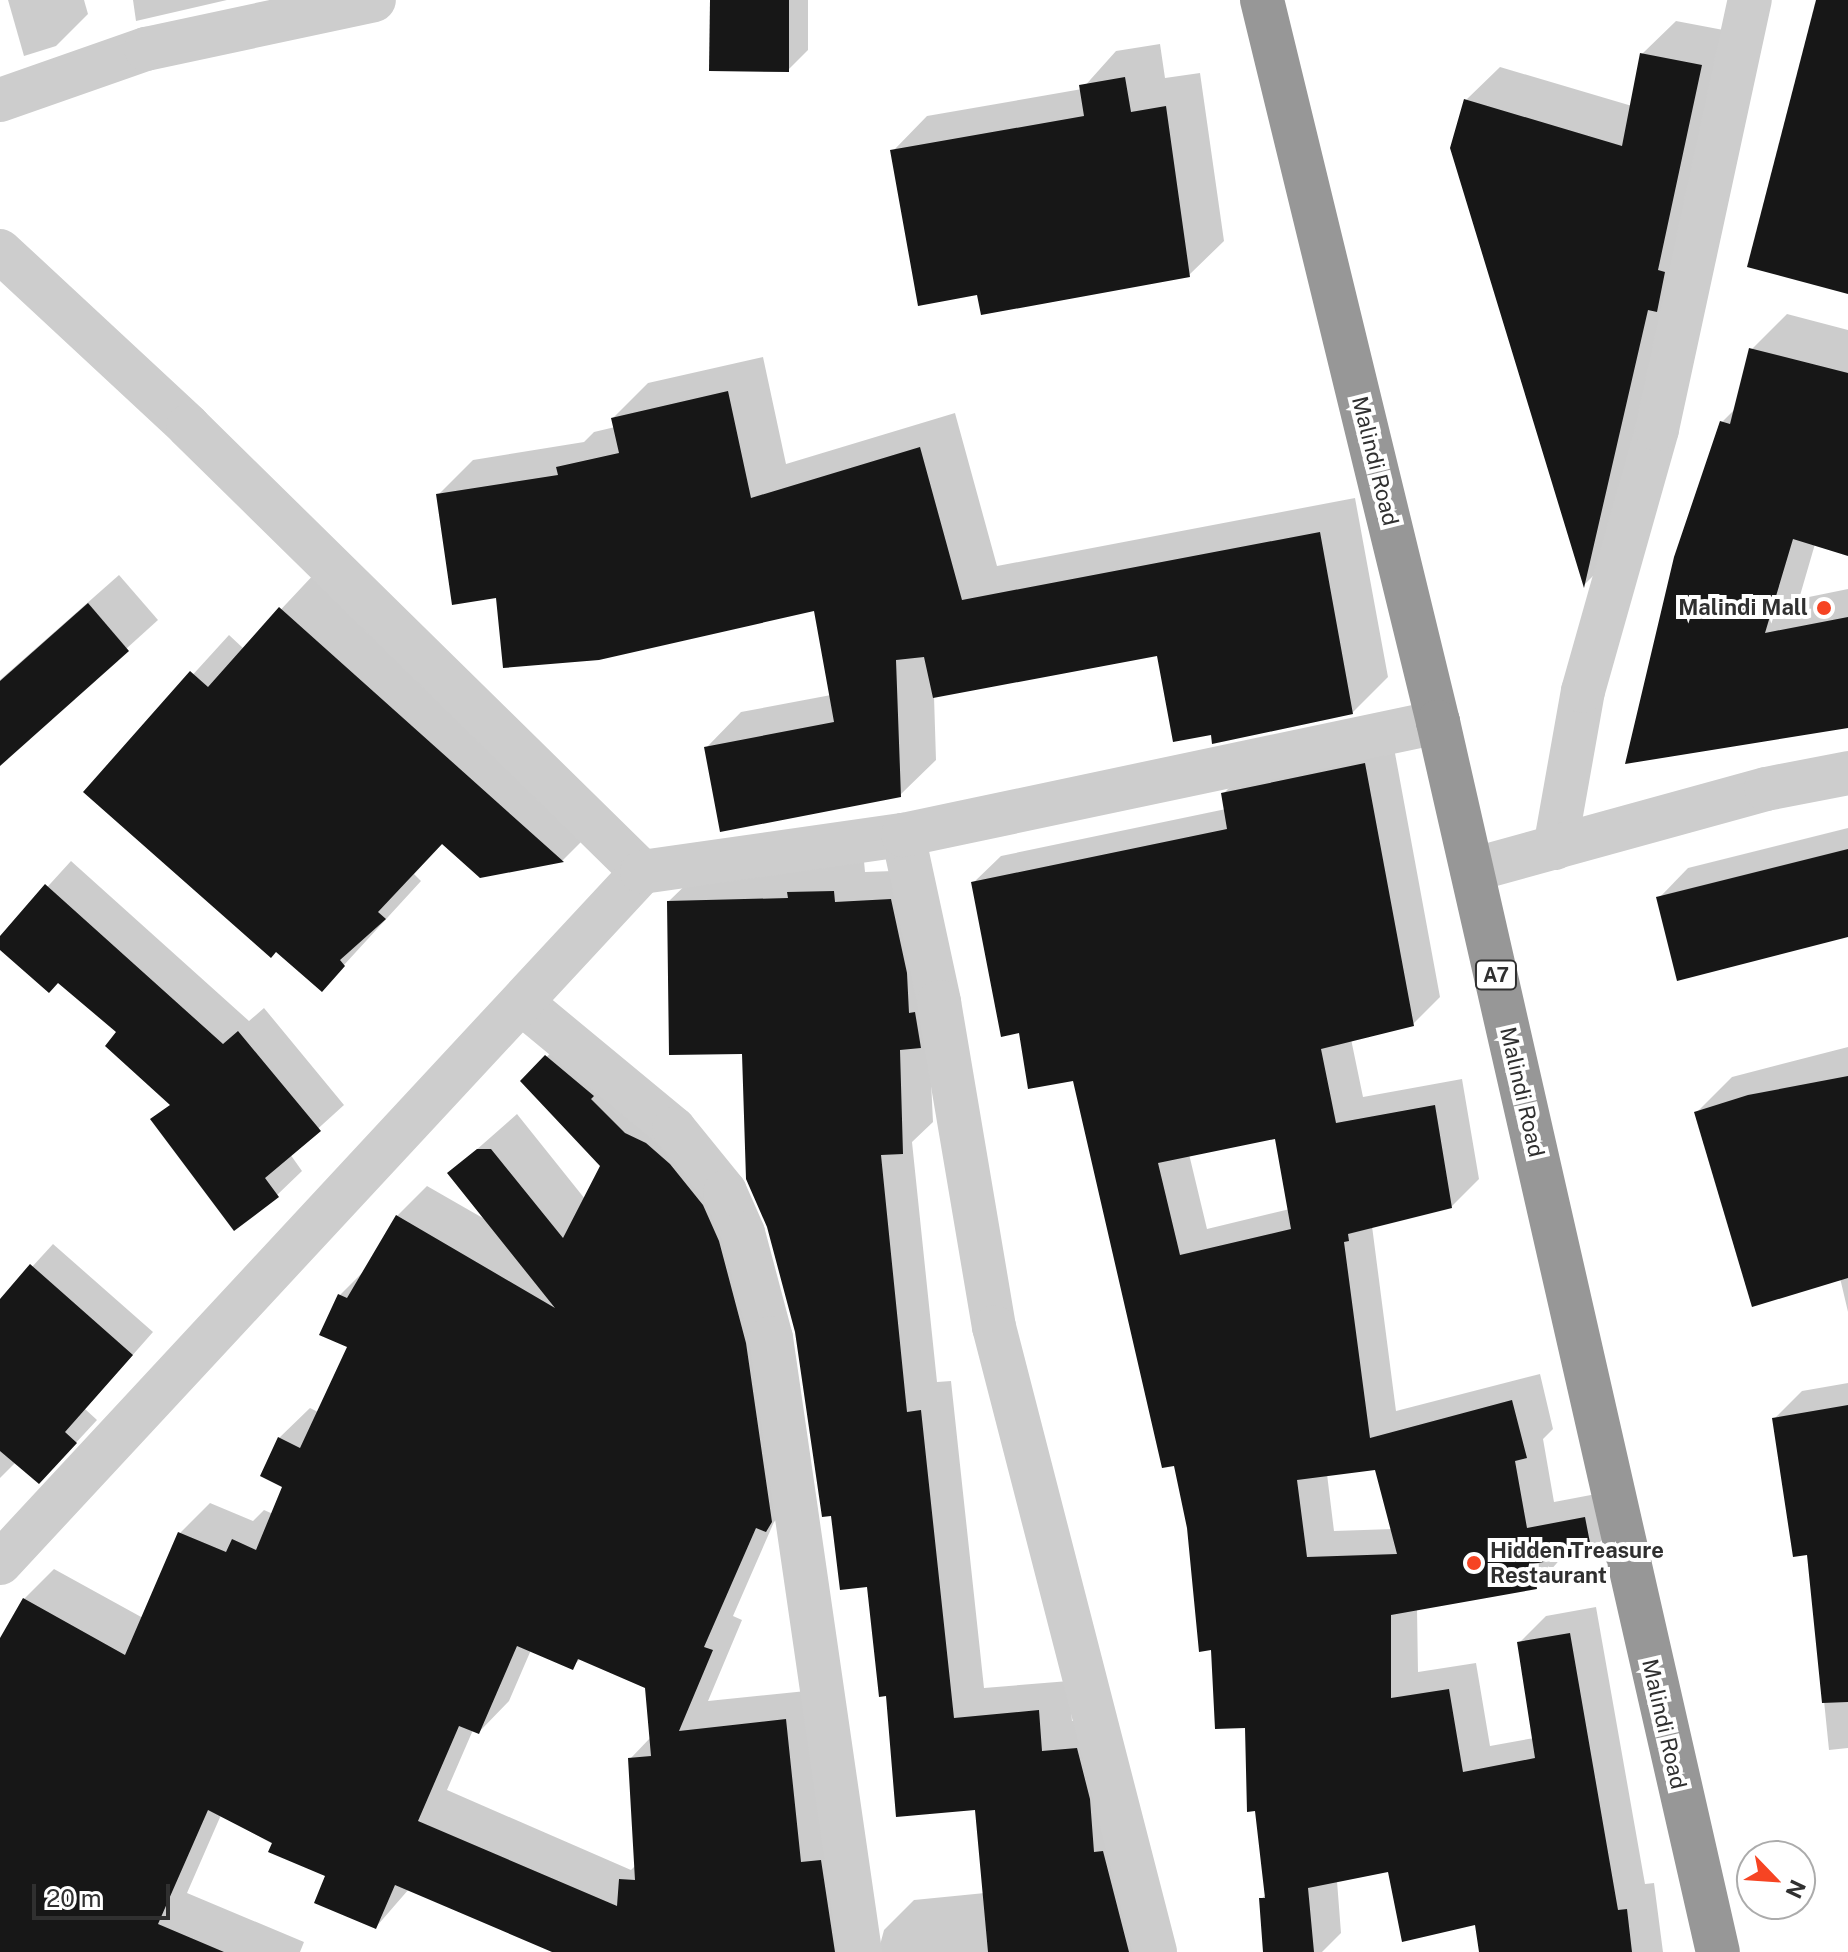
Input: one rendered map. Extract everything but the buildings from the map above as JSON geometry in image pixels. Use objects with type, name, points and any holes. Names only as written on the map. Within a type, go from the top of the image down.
[{"type":"highway","name":"Malindi Road","points":[[1262,0],[1438,722],[1718,1952]]},
{"type":"street","points":[[0,100],[146,49],[374,0]]},
{"type":"street","points":[[1555,848],[1583,691],[1657,429],[1750,0]]},
{"type":"street","points":[[0,251],[188,426],[642,872]]},
{"type":"street","points":[[0,1563],[523,1004],[642,872],[903,835],[1438,722]]},
{"type":"street","points":[[1472,870],[1766,789],[1848,773]]},
{"type":"street","points":[[903,835],[939,1002],[994,1327],[1155,1952]]},
{"type":"street","points":[[523,1004],[674,1129],[725,1192],[743,1233],[771,1338],[860,1952]]},
{"type":"place","name":"Malindi Mall","points":[[1824,608]]},
{"type":"place","name":"Hidden Treasure Restaurant","points":[[1474,1563]]}]
